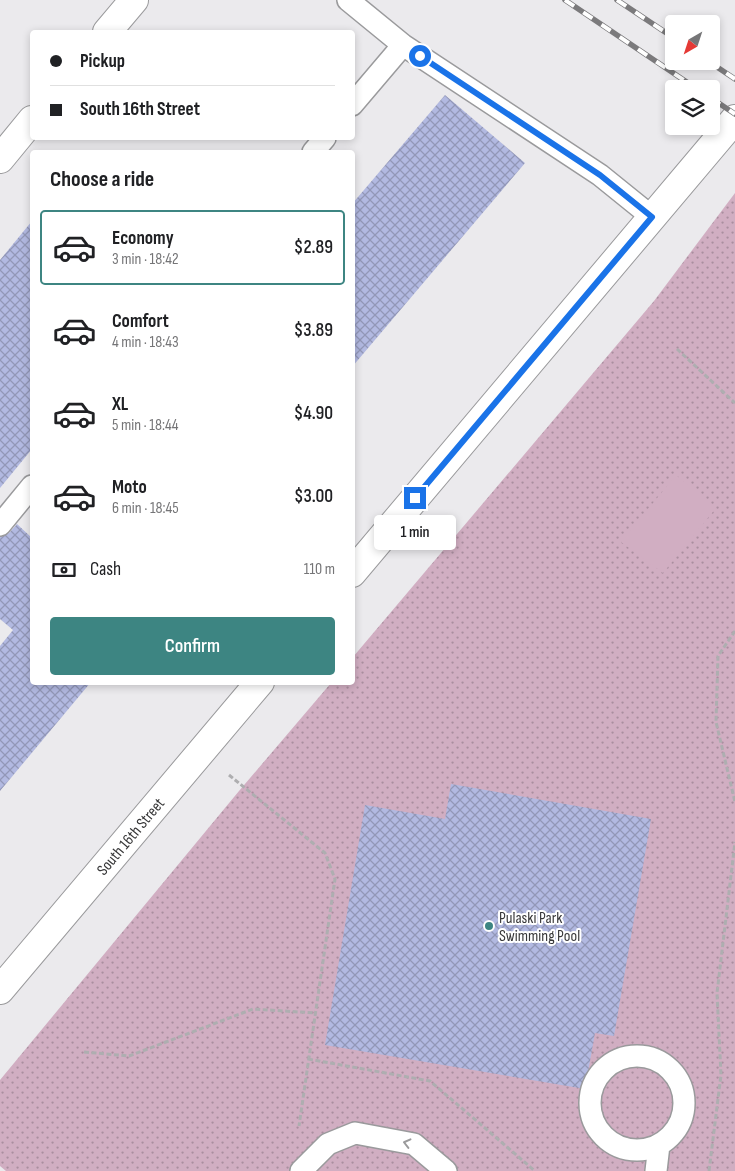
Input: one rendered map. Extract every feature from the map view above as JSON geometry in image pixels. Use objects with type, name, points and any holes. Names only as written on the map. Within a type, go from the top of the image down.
[{"type":"street","points":[[109,30],[134,0]]},
{"type":"street","points":[[355,569],[735,119]]},
{"type":"street","points":[[0,159],[30,122]]},
{"type":"street","name":"South 16th Street","points":[[0,990],[258,685]]},
{"type":"lane","points":[[348,0],[403,45],[600,175],[652,217]]},
{"type":"lane","points":[[355,101],[403,45]]},
{"type":"lane","points":[[315,150],[323,140]]},
{"type":"lane","points":[[0,525],[30,488]]},
{"type":"lane","points":[[656,1171],[659,1144],[671,1135],[679,1123],[683,1108],[683,1093],[678,1079],[668,1067],[640,1056],[625,1057],[610,1063],[599,1074],[592,1088],[589,1104],[593,1120],[600,1134],[613,1144],[628,1149],[644,1149],[659,1144]]},
{"type":"lane","points":[[301,1171],[328,1144],[355,1133],[414,1144],[446,1171]]},
{"type":"path","points":[[676,349],[735,403]]},
{"type":"path","points":[[735,631],[718,656],[716,722],[735,802]]},
{"type":"path","points":[[201,753],[325,853],[334,880],[298,1130]]},
{"type":"path","points":[[708,1171],[721,1076],[717,993],[735,842]]},
{"type":"path","points":[[84,1052],[129,1056],[253,1009],[315,1013]]},
{"type":"path","points":[[308,1058],[430,1081],[535,1171]]},
{"type":"shaded area","points":[[735,193],[735,1171],[6,1171],[0,1166],[0,1080],[329,685],[355,685],[355,655],[654,301]]},
{"type":"shaded area","points":[[676,475],[716,508],[663,573],[621,542]]},
{"type":"building","points":[[445,95],[525,163],[355,363],[355,200]]},
{"type":"building","points":[[30,223],[30,451],[0,488],[0,260]]},
{"type":"building","points":[[17,524],[30,536],[30,685],[88,685],[0,791],[0,646],[13,630],[0,619],[0,537],[9,533]]},
{"type":"building","name":"Pulaski Park Swimming Pool","points":[[451,784],[651,819],[614,1036],[595,1033],[585,1089],[325,1045],[365,805],[445,819]]},
{"type":"railway","points":[[565,0],[684,80]]},
{"type":"railway","points":[[617,0],[665,32]]},
{"type":"railway","points":[[720,69],[735,79]]},
{"type":"railway","points":[[720,104],[735,114]]},
{"type":"place","name":"Pulaski Park Swimming Pool","points":[[489,926]]},
{"type":"route","points":[[415,498],[652,217],[600,175],[420,56]]}]
